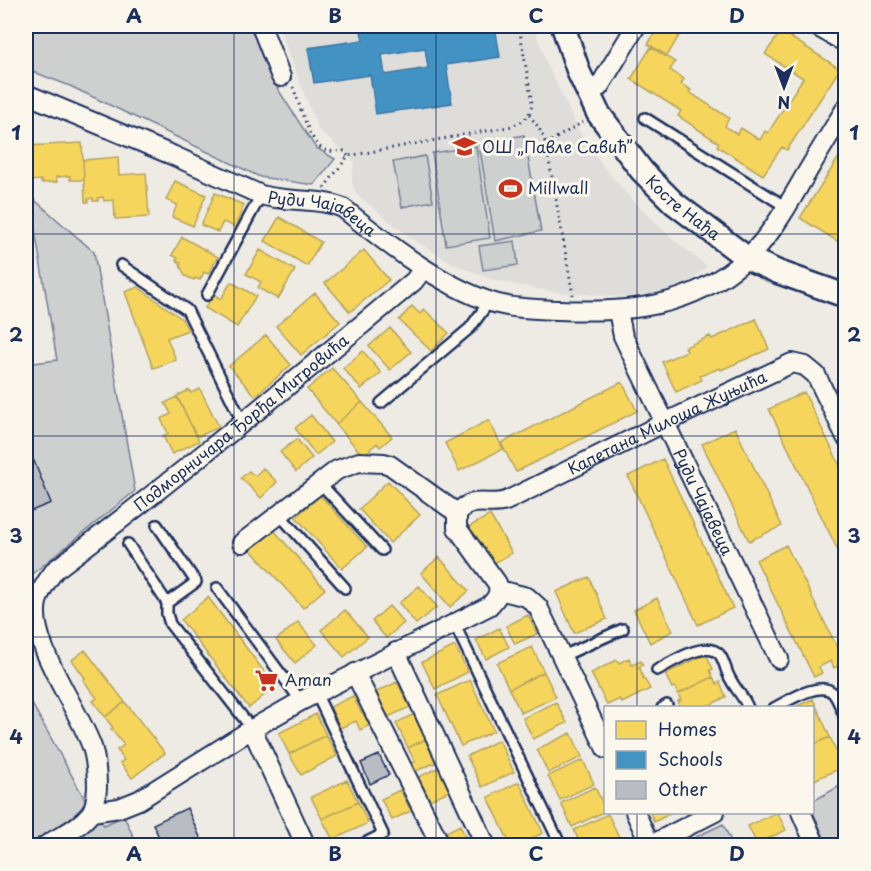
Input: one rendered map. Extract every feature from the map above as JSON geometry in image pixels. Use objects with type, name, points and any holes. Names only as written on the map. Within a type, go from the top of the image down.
[{"type":"street","points":[[261,26],[286,77]]},
{"type":"street","name":"Косте Нађа","points":[[563,26],[592,103],[642,171],[674,203],[747,258],[846,297]]},
{"type":"street","points":[[599,87],[636,26]]},
{"type":"street","points":[[816,26],[846,43]]},
{"type":"street","name":"Руди Чајавеца","points":[[26,94],[261,195],[276,199],[331,203],[343,208],[423,269],[489,302],[521,308],[575,310],[618,310],[664,304],[704,289],[747,258],[765,240],[846,108]]},
{"type":"street","name":"Подморничара Ђорђа Митровића","points":[[92,812],[97,785],[94,753],[45,650],[38,628],[37,603],[46,581],[55,570],[243,423],[414,281],[423,269]]},
{"type":"street","name":"Руди Чајавеца","points":[[618,310],[623,336],[779,658]]},
{"type":"street","name":"Капетана Милоша Жуњића","points":[[457,513],[474,502],[500,503],[506,501],[792,363],[806,366],[816,375],[846,437]]},
{"type":"street","points":[[45,846],[83,822],[92,812],[119,808],[139,800],[252,729],[308,697],[489,606],[495,600],[499,590],[497,583],[457,528],[457,513],[415,482],[384,463],[369,462],[337,470],[242,543]]},
{"type":"street","points":[[499,590],[519,594],[534,602],[538,607],[604,741]]},
{"type":"street","points":[[396,652],[486,846]]},
{"type":"street","points":[[355,673],[441,846]]},
{"type":"street","points":[[252,729],[306,846]]},
{"type":"street","points":[[635,814],[650,845],[713,814]]},
{"type":"street","points":[[801,814],[816,846]]},
{"type":"lane","points":[[645,118],[786,207]]},
{"type":"lane","points":[[207,295],[261,195]]},
{"type":"lane","points":[[121,265],[187,310],[243,423]]},
{"type":"lane","points":[[381,403],[470,328],[489,302]]},
{"type":"lane","points":[[320,482],[382,550]]},
{"type":"lane","points":[[279,514],[345,588]]},
{"type":"lane","points":[[157,525],[196,582],[167,603]]},
{"type":"lane","points":[[128,544],[167,603],[170,624],[252,729]]},
{"type":"lane","points":[[217,588],[308,697],[383,834],[360,846]]},
{"type":"lane","points":[[454,623],[561,846]]},
{"type":"lane","points":[[563,656],[623,629]]},
{"type":"lane","points":[[657,670],[699,649],[714,650],[720,655],[730,679],[745,699],[747,706]]},
{"type":"lane","points":[[778,706],[813,689],[824,689],[835,697],[846,720]]},
{"type":"path","points":[[314,201],[348,156],[508,127],[524,120],[529,115],[532,103],[519,26]]},
{"type":"path","points":[[286,77],[316,141],[321,147],[344,151],[348,156]]},
{"type":"path","points":[[529,115],[539,128],[546,144],[575,310]]},
{"type":"path","points":[[546,144],[584,121]]},
{"type":"shaded area","points":[[26,26],[253,26],[272,80],[315,147],[335,159],[314,185],[260,177],[70,86],[26,69]]},
{"type":"shaded area","name":"ОШ „Павле Савић”","points":[[278,26],[534,26],[546,62],[579,131],[603,166],[632,200],[675,241],[707,266],[687,284],[651,294],[622,297],[555,292],[517,285],[487,278],[454,264],[412,239],[356,194],[352,183],[355,162],[318,129]]},
{"type":"shaded area","name":"Millwall","points":[[524,135],[541,231],[495,241],[479,144]]},
{"type":"shaded area","points":[[476,146],[490,238],[446,245],[432,153]]},
{"type":"shaded area","points":[[425,156],[433,201],[402,207],[393,162]]},
{"type":"shaded area","points":[[29,195],[94,252],[135,491],[26,579],[26,364],[57,360]]},
{"type":"shaded area","points":[[515,241],[518,265],[483,270],[479,246]]},
{"type":"shaded area","points":[[26,693],[92,812],[104,825],[124,816],[137,845],[26,845]]},
{"type":"shaded area","points":[[845,783],[845,845],[827,845],[814,814],[814,800]]},
{"type":"shaded area","points":[[723,824],[733,845],[699,845],[696,837]]},
{"type":"building: Homes","points":[[659,26],[685,26],[667,56],[648,44]]},
{"type":"building: Homes","points":[[781,31],[840,69],[787,150],[782,147],[763,175],[717,146],[719,143],[678,116],[681,111],[631,79],[651,47],[675,62],[670,70],[684,79],[681,84],[691,90],[689,92],[729,118],[725,126],[737,134],[741,128],[760,140],[765,131],[768,133],[803,78],[765,54]]},
{"type":"building: Homes","points":[[82,143],[84,180],[70,180],[70,176],[56,177],[57,182],[30,181],[29,171],[26,172],[26,146]]},
{"type":"building: Homes","points":[[846,146],[846,193],[836,209],[846,214],[845,246],[800,218]]},
{"type":"building: Homes","points":[[118,157],[119,175],[146,173],[149,217],[115,219],[114,200],[104,201],[103,197],[98,198],[98,201],[93,201],[93,198],[85,202],[83,160]]},
{"type":"building: Homes","points":[[175,181],[206,195],[193,226],[172,217],[177,205],[166,200]]},
{"type":"building: Homes","points":[[215,193],[244,205],[235,227],[223,222],[218,232],[201,225]]},
{"type":"building: Homes","points":[[279,217],[321,242],[307,266],[265,241]]},
{"type":"building: Homes","points":[[182,237],[218,257],[208,274],[204,272],[200,280],[185,276],[181,263],[176,260],[178,258],[172,255]]},
{"type":"building: Homes","points":[[260,250],[295,270],[278,299],[258,288],[261,282],[246,274]]},
{"type":"building: Homes","points":[[364,250],[389,280],[350,312],[325,283]]},
{"type":"building: Homes","points":[[231,282],[256,296],[237,327],[205,308],[213,294],[221,299]]},
{"type":"building: Homes","points":[[138,287],[182,319],[188,330],[167,338],[176,360],[153,368],[125,292]]},
{"type":"building: Homes","points":[[315,293],[340,322],[301,355],[276,326]]},
{"type":"building: Homes","points":[[412,306],[420,314],[424,309],[449,333],[431,351],[399,320]]},
{"type":"building: Homes","points":[[756,319],[769,349],[721,370],[720,368],[700,376],[702,380],[676,392],[662,362],[687,351],[685,347],[710,336],[712,339]]},
{"type":"building: Homes","points":[[390,328],[411,352],[390,370],[369,346]]},
{"type":"building: Homes","points":[[266,335],[291,365],[255,396],[229,366]]},
{"type":"building: Homes","points":[[363,351],[381,373],[361,389],[343,368]]},
{"type":"building: Homes","points":[[332,368],[362,402],[336,424],[307,389]]},
{"type":"building: Homes","points":[[846,373],[846,387],[840,375]]},
{"type":"building: Homes","points":[[622,382],[637,411],[516,472],[501,443]]},
{"type":"building: Homes","points":[[200,389],[219,427],[197,437],[177,396],[189,390],[191,393]]},
{"type":"building: Homes","points":[[804,392],[846,478],[846,567],[769,409]]},
{"type":"building: Homes","points":[[177,397],[199,441],[172,454],[163,436],[168,433],[161,419],[171,414],[165,403]]},
{"type":"building: Homes","points":[[362,402],[392,437],[380,447],[377,443],[363,456],[336,424]]},
{"type":"building: Homes","points":[[311,415],[332,442],[316,455],[295,428]]},
{"type":"building: Homes","points":[[489,420],[503,449],[459,471],[445,443]]},
{"type":"building: Homes","points":[[735,428],[782,526],[749,541],[702,444]]},
{"type":"building: Homes","points":[[297,439],[312,458],[296,472],[280,452]]},
{"type":"building: Homes","points":[[663,459],[733,608],[698,625],[628,476]]},
{"type":"building: Homes","points":[[263,468],[277,482],[261,498],[241,478],[249,471],[255,476]]},
{"type":"building: Homes","points":[[388,481],[420,515],[390,543],[359,509]]},
{"type":"building: Homes","points":[[320,495],[367,547],[342,569],[296,517]]},
{"type":"building: Homes","points":[[490,515],[512,553],[489,566],[467,528]]},
{"type":"building: Homes","points":[[272,528],[325,589],[303,608],[249,548]]},
{"type":"building: Homes","points":[[786,545],[845,663],[834,668],[831,661],[819,667],[822,673],[814,677],[756,560]]},
{"type":"building: Homes","points":[[439,557],[469,591],[450,607],[421,573]]},
{"type":"building: Homes","points":[[589,577],[607,619],[574,633],[556,592]]},
{"type":"building: Homes","points":[[419,586],[437,607],[416,624],[399,603]]},
{"type":"building: Homes","points":[[208,597],[275,686],[249,708],[181,620]]},
{"type":"building: Homes","points":[[657,598],[673,631],[650,643],[634,610]]},
{"type":"building: Homes","points":[[389,606],[404,623],[386,638],[372,621]]},
{"type":"building: Homes","points":[[345,610],[368,637],[344,657],[321,630]]},
{"type":"building: Homes","points":[[528,615],[537,634],[515,644],[506,626]]},
{"type":"building: Homes","points":[[298,622],[317,645],[295,663],[276,640]]},
{"type":"building: Homes","points":[[499,628],[509,647],[486,659],[476,640]]},
{"type":"building: Homes","points":[[455,646],[468,672],[435,689],[422,662]]},
{"type":"building: Homes","points":[[532,647],[544,672],[509,689],[497,663]]},
{"type":"building: Homes","points":[[85,650],[125,702],[105,717],[93,701],[97,698],[83,680],[85,678],[72,660]]},
{"type":"building: Homes","points":[[706,654],[713,669],[710,670],[713,677],[678,694],[665,674]]},
{"type":"building: Homes","points":[[629,658],[632,665],[641,661],[643,665],[637,668],[640,668],[650,689],[622,703],[620,699],[607,705],[591,673],[617,660],[619,663]]},
{"type":"building: Homes","points":[[544,672],[556,697],[521,713],[509,689]]},
{"type":"building: Homes","points":[[713,677],[717,684],[720,682],[726,697],[708,706],[680,706],[678,701],[681,700],[678,694]]},
{"type":"building: Homes","points":[[470,680],[494,731],[461,746],[437,695]]},
{"type":"building: Homes","points":[[397,682],[410,707],[384,719],[372,694]]},
{"type":"building: Homes","points":[[353,696],[361,712],[365,710],[372,724],[360,730],[356,721],[340,728],[330,707]]},
{"type":"building: Homes","points":[[813,699],[830,737],[814,744],[814,706],[797,706]]},
{"type":"building: Homes","points":[[125,702],[165,753],[132,778],[120,763],[124,760],[117,750],[124,745],[105,717]]},
{"type":"building: Homes","points":[[556,702],[567,723],[533,739],[523,718]]},
{"type":"building: Homes","points":[[316,714],[326,735],[289,754],[279,733]]},
{"type":"building: Homes","points":[[414,714],[426,739],[408,748],[396,723]]},
{"type":"building: Homes","points":[[571,733],[582,757],[548,773],[537,749]]},
{"type":"building: Homes","points":[[326,735],[337,756],[301,775],[289,754]]},
{"type":"building: Homes","points":[[830,737],[843,767],[814,780],[814,744]]},
{"type":"building: Homes","points":[[426,739],[437,762],[416,771],[412,763],[415,762],[408,748]]},
{"type":"building: Homes","points":[[499,740],[514,772],[482,787],[467,756]]},
{"type":"building: Homes","points":[[583,760],[594,784],[560,800],[548,776]]},
{"type":"building: Homes","points":[[440,767],[451,790],[428,801],[416,778]]},
{"type":"building: Homes","points":[[347,780],[358,802],[322,819],[311,797]]},
{"type":"building: Homes","points":[[519,782],[543,833],[516,846],[511,846],[488,797]]},
{"type":"building: Homes","points":[[595,787],[604,807],[604,812],[572,827],[561,803]]},
{"type":"building: Homes","points":[[400,790],[411,811],[392,820],[381,799]]},
{"type":"building: Homes","points":[[358,802],[368,823],[333,840],[322,819]]},
{"type":"building: Homes","points":[[608,814],[619,837],[602,846],[581,846],[574,830]]},
{"type":"building: Homes","points":[[651,814],[669,814],[654,822]]},
{"type":"building: Homes","points":[[773,814],[778,814],[786,830],[757,844],[748,826]]},
{"type":"building: Homes","points":[[460,825],[470,846],[450,846],[444,833]]},
{"type":"building: Homes","points":[[789,838],[792,846],[773,846]]},
{"type":"building: Homes","points":[[426,839],[429,846],[413,846]]},
{"type":"building: Schools","points":[[360,26],[438,26],[438,28],[495,26],[500,57],[446,65],[452,103],[376,114],[370,75],[314,83],[308,48],[363,40]],"holes":[[[425,48],[428,68],[385,75],[382,55]]]},
{"type":"building: Other","points":[[34,461],[51,503],[26,513],[26,464]]},
{"type":"building: Other","points":[[379,755],[389,775],[370,784],[361,763]]},
{"type":"building: Other","points":[[187,808],[204,846],[163,846],[153,824]]},
{"type":"place","name":"ОШ „Павле Савић”","points":[[464,147]]},
{"type":"place","name":"Millwall","points":[[510,188]]},
{"type":"place","name":"Aman","points":[[267,680]]}]
